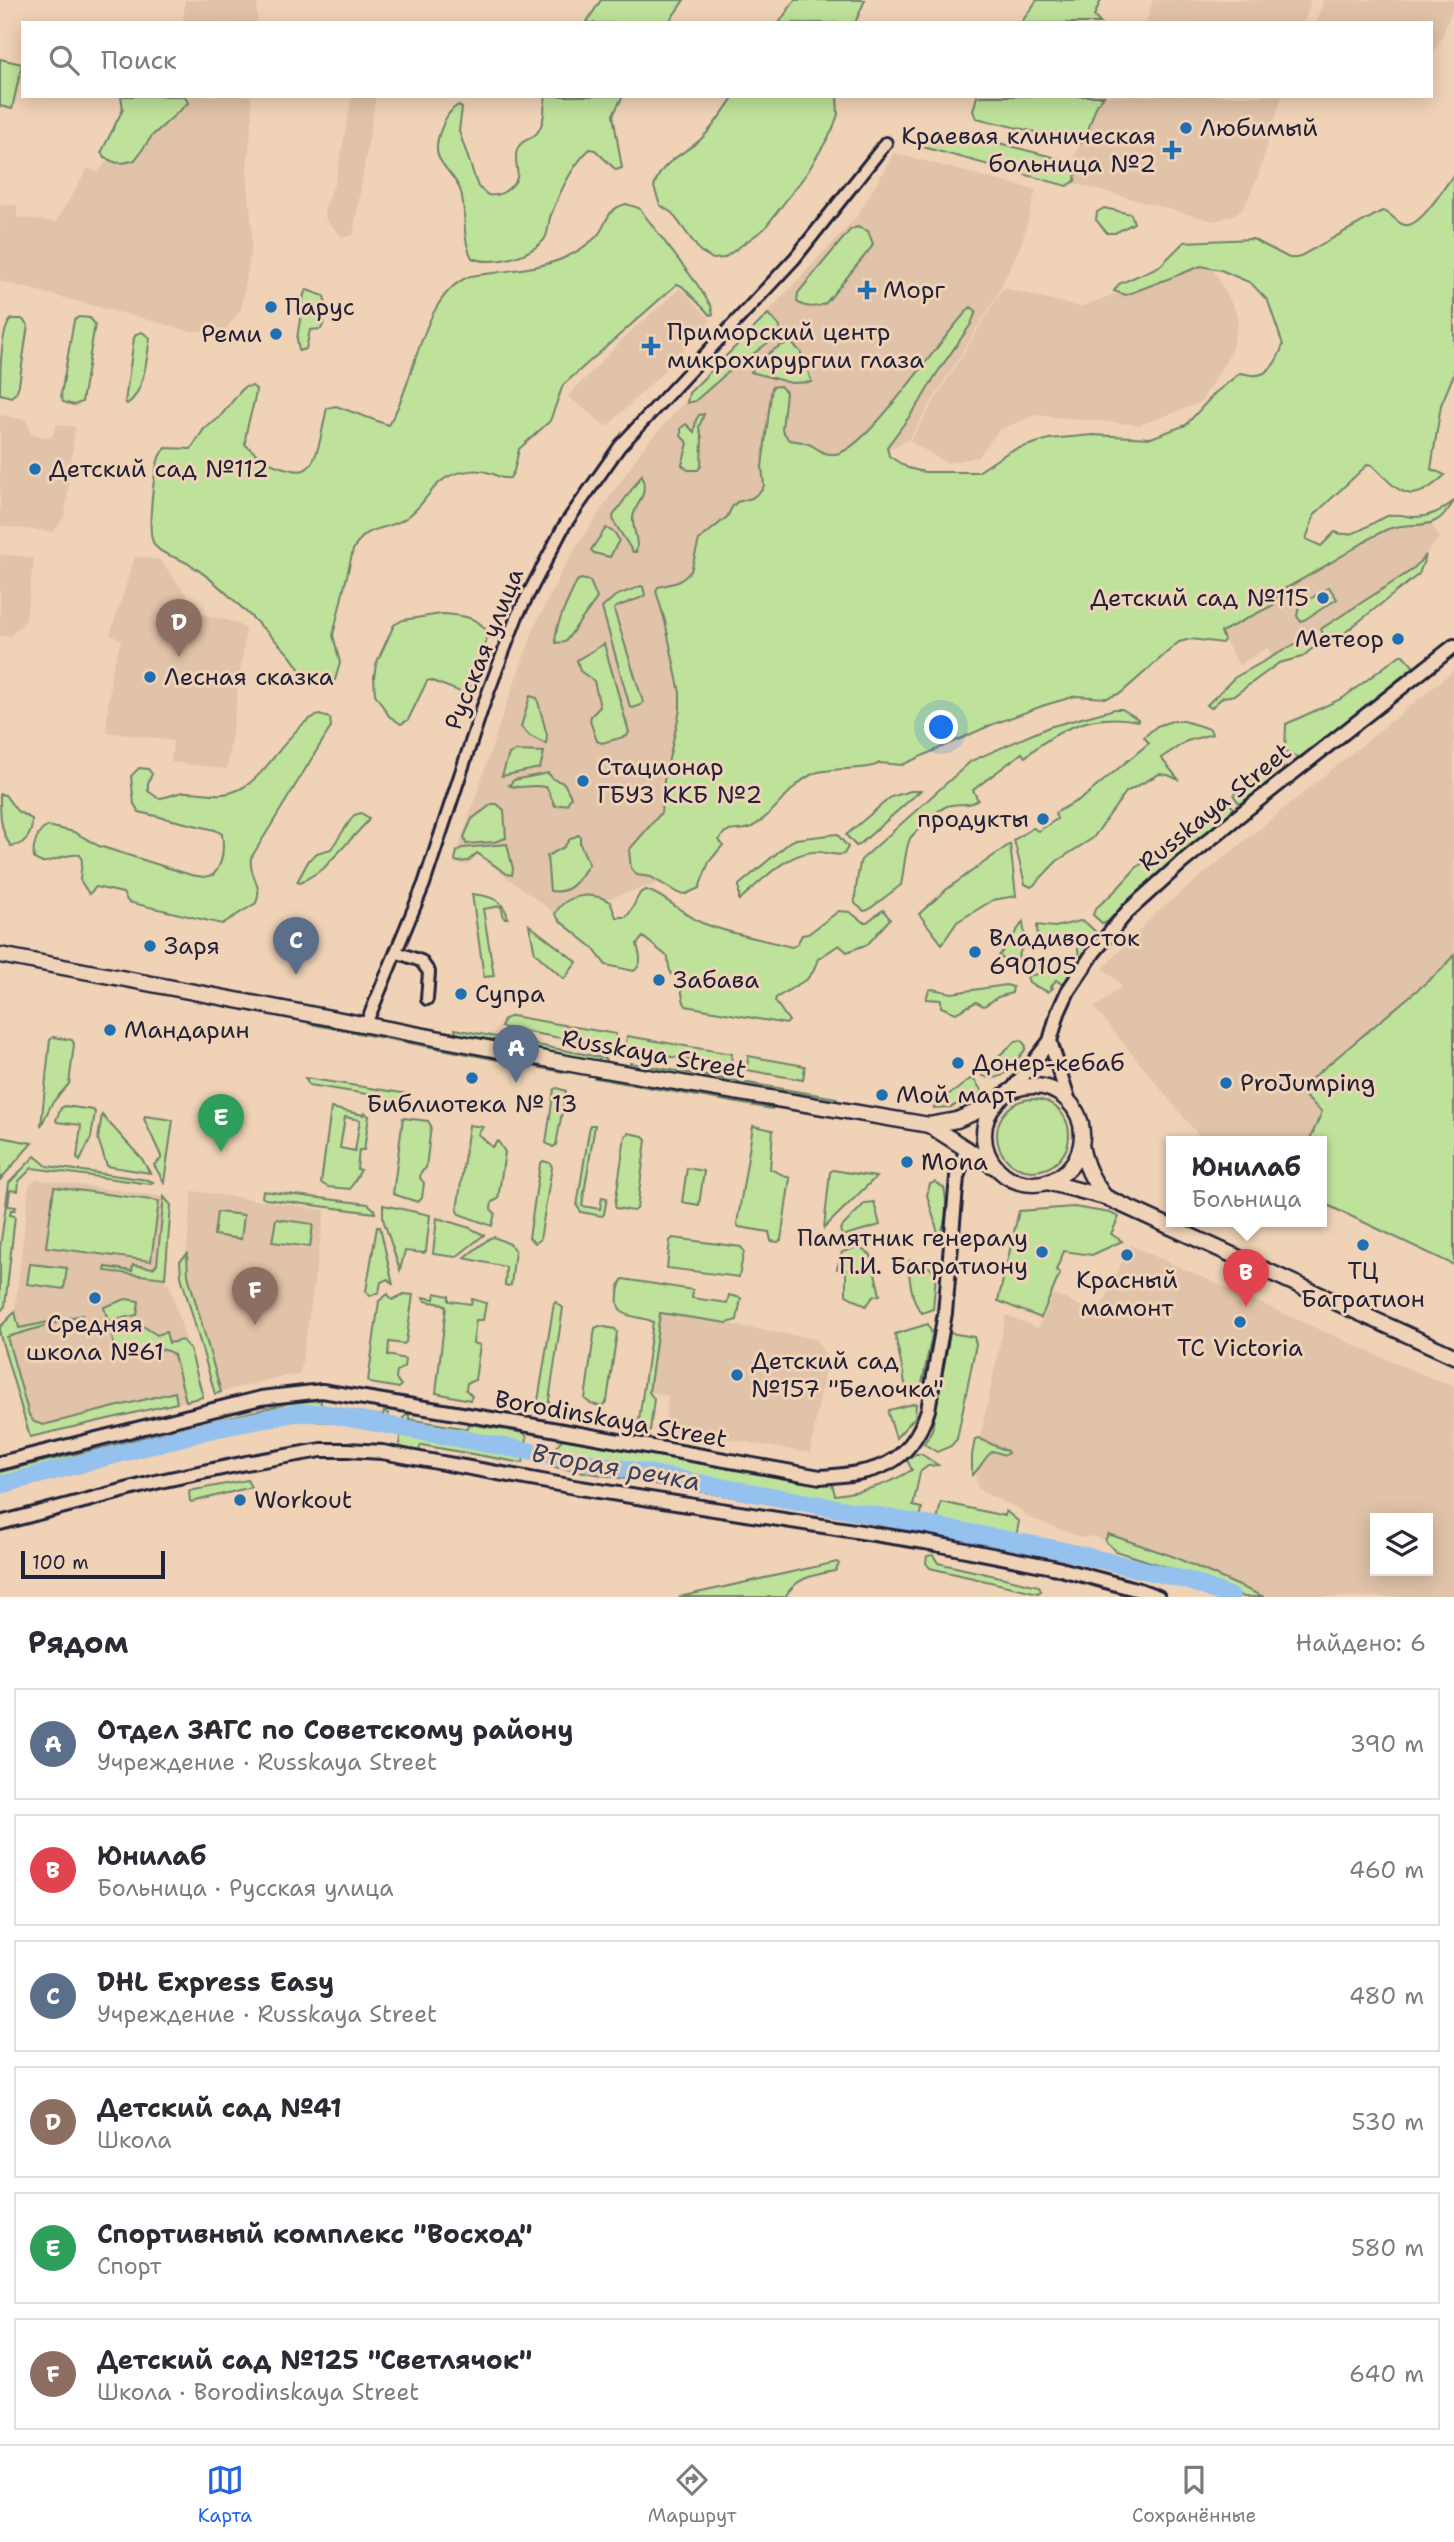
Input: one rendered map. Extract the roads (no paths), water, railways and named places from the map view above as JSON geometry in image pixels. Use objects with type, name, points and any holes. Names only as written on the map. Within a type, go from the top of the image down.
[{"type":"main road","name":"Russkaya Street","points":[[1012,1090],[1050,1041],[1068,990],[1094,951],[1128,911],[1242,813],[1454,646]]},
{"type":"main road","name":"Russkaya Street","points":[[0,955],[605,1070],[929,1125],[994,1166]]},
{"type":"main road","points":[[1050,1041],[1069,1102],[1079,1119],[1085,1165],[1093,1182],[1105,1197]]},
{"type":"main road","points":[[1069,1102],[1055,1091],[1039,1087],[1012,1090],[995,1104],[984,1132],[986,1151],[994,1166],[1019,1182],[1047,1182],[1105,1197],[1166,1225]]},
{"type":"main road","name":"Russkaya Street","points":[[929,1125],[957,1119],[995,1104]]},
{"type":"main road","points":[[1047,1182],[1070,1166],[1081,1144]]},
{"type":"main road","name":"Borodinskaya Street","points":[[0,1463],[261,1398],[322,1391],[820,1477],[859,1474],[876,1469],[905,1451],[923,1424],[928,1410],[944,1313],[957,1177],[967,1148]]},
{"type":"main road","points":[[1171,1227],[1454,1356]]},
{"type":"main road","points":[[0,1522],[160,1481],[246,1463],[321,1451],[382,1452],[580,1488],[925,1542],[1053,1567],[1158,1597]]},
{"type":"street","name":"Русская улица","points":[[366,1024],[434,855],[483,706],[517,616],[568,520],[620,446],[794,258],[886,144]]},
{"type":"street","points":[[396,952],[421,961],[429,972],[427,999]]},
{"type":"waterway","name":"Вторая речка","points":[[0,1485],[209,1430],[295,1413],[322,1413],[1051,1548],[1190,1581],[1231,1597]]},
{"type":"place","name":"Любимый","points":[[1186,128]]},
{"type":"place","name":"Краевая клиническая больница №2","points":[[1172,150]]},
{"type":"place","name":"Морг","points":[[867,290]]},
{"type":"place","name":"Парус","points":[[271,307]]},
{"type":"place","name":"Реми","points":[[276,334]]},
{"type":"place","name":"Приморский центр микрохирургии глаза","points":[[651,346]]},
{"type":"place","name":"Детский сад №112","points":[[35,469]]},
{"type":"place","name":"Детский сад №115","points":[[1323,598]]},
{"type":"place","name":"Метеор","points":[[1398,639]]},
{"type":"place","name":"Детский сад №41","points":[[179,657]]},
{"type":"place","name":"Лесная сказка","points":[[150,677]]},
{"type":"place","name":"Стационар ГБУЗ ККБ №2","points":[[583,781]]},
{"type":"place","name":"продукты","points":[[1043,819]]},
{"type":"place","name":"Заря","points":[[150,946]]},
{"type":"place","name":"Владивосток 690105","points":[[975,952]]},
{"type":"place","name":"DHL Express Easy","points":[[296,975]]},
{"type":"place","name":"Забава","points":[[659,980]]},
{"type":"place","name":"Супра","points":[[461,994]]},
{"type":"place","name":"Мандарин","points":[[110,1030]]},
{"type":"place","name":"Донер-кебаб","points":[[958,1063]]},
{"type":"place","name":"Библиотека № 13","points":[[472,1078]]},
{"type":"place","name":"Отдел ЗАГС по Советскому району","points":[[516,1083]]},
{"type":"place","name":"ProJumping","points":[[1226,1083]]},
{"type":"place","name":"Мой март","points":[[882,1095]]},
{"type":"place","name":"Спортивный комплекс \"Восход\"","points":[[221,1152]]},
{"type":"place","name":"Mona","points":[[907,1162]]},
{"type":"place","name":"ТЦ Багратион","points":[[1363,1245]]},
{"type":"place","name":"Памятник генералу П.И. Багратиону","points":[[1042,1252]]},
{"type":"place","name":"Красный мамонт","points":[[1127,1255]]},
{"type":"place","name":"Средняя школа №61","points":[[95,1298]]},
{"type":"place","name":"Юнилаб","points":[[1246,1307]]},
{"type":"place","name":"TC Victoria","points":[[1240,1322]]},
{"type":"place","name":"Детский сад №125 \"Светлячок\"","points":[[255,1325]]},
{"type":"place","name":"Детский сад №157 \"Белочка\"","points":[[737,1375]]},
{"type":"place","name":"Workout","points":[[240,1500]]}]
